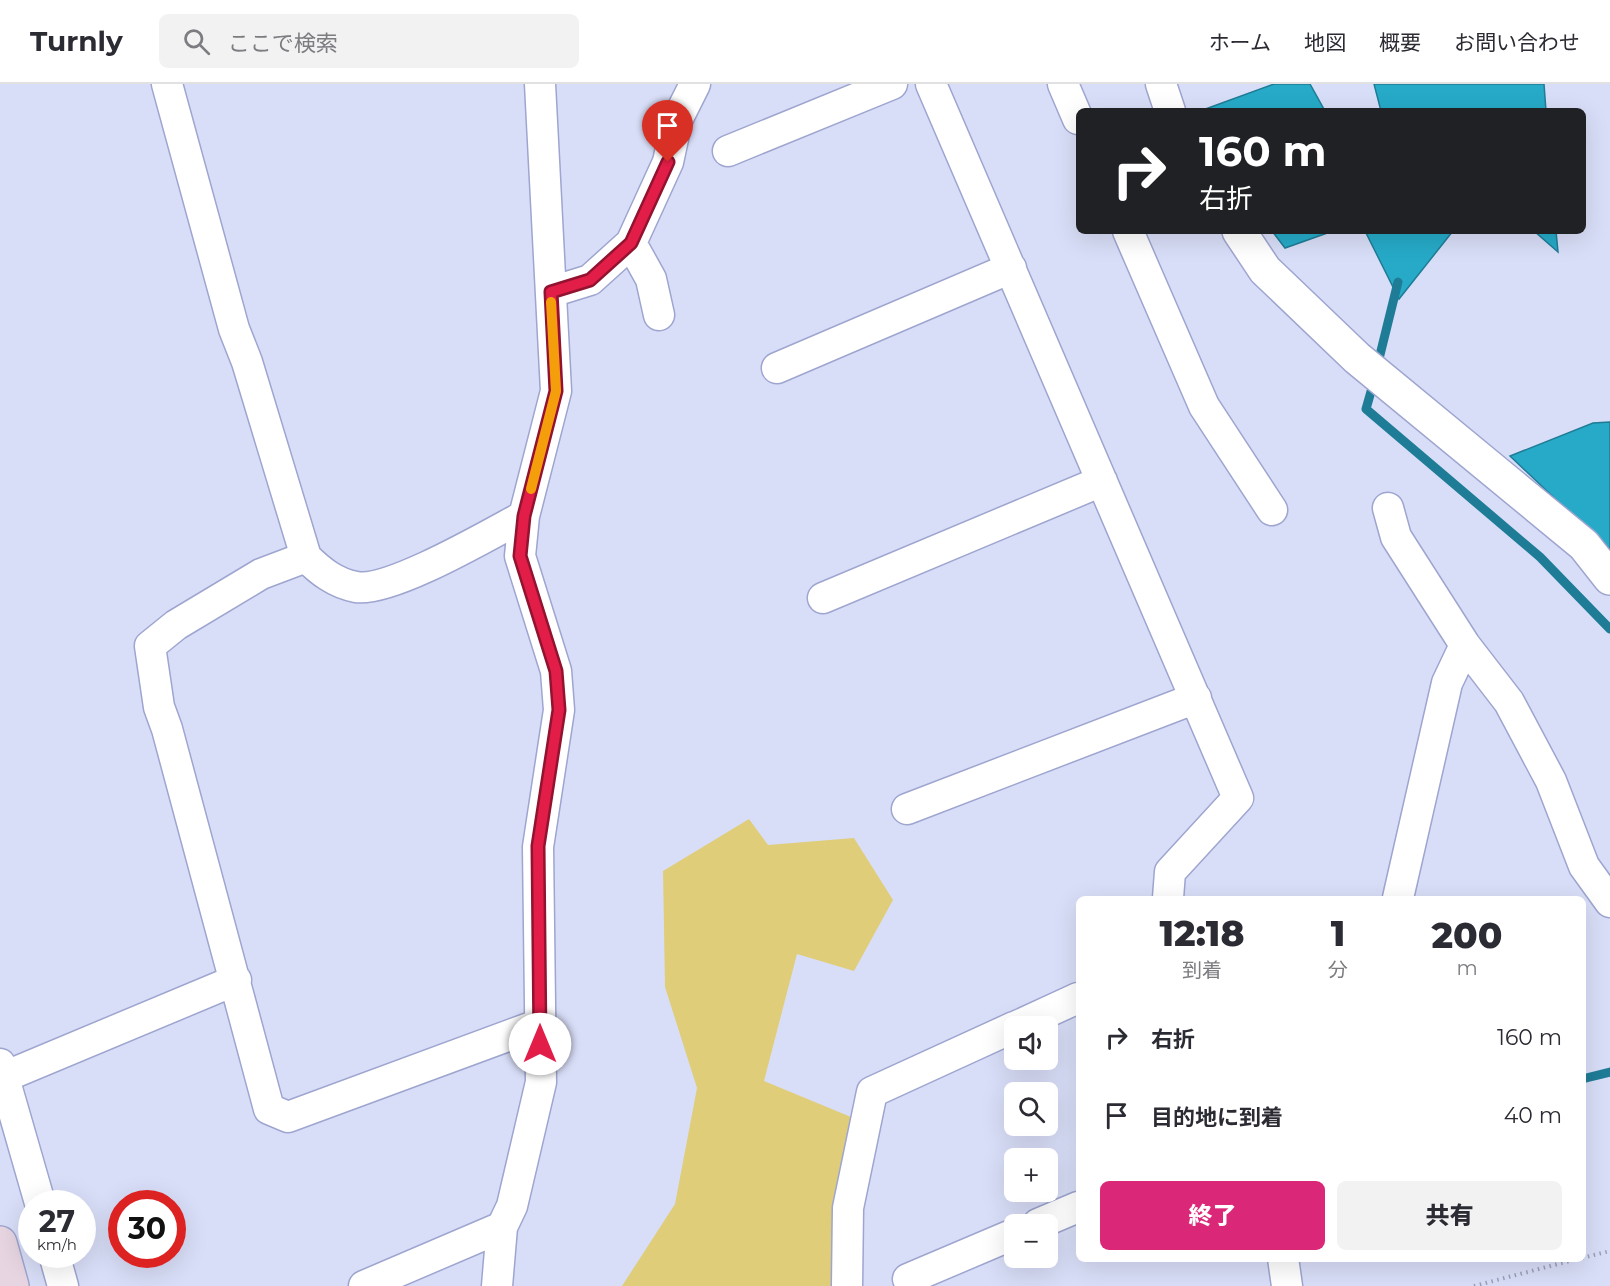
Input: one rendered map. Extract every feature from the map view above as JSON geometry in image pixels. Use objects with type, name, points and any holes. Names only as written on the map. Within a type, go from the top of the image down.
[{"type":"main road","points":[[0,1243],[12,1286]]},
{"type":"street","points":[[167,84],[234,328],[247,362],[306,556],[317,568],[334,580],[358,587],[376,586],[399,579],[442,559],[524,516]]},
{"type":"street","points":[[498,1286],[502,1227],[512,1206],[541,1082],[538,846],[559,710],[556,671],[520,556],[524,516],[556,391],[540,84]]},
{"type":"street","points":[[551,292],[590,280],[631,243],[668,162],[677,120],[695,84]]},
{"type":"street","points":[[728,151],[892,84]]},
{"type":"street","points":[[931,84],[1238,798],[1170,873],[1168,896]]},
{"type":"street","points":[[1063,84],[1076,114]]},
{"type":"street","points":[[1161,84],[1169,108]]},
{"type":"street","points":[[1129,234],[1204,406],[1272,510]]},
{"type":"street","points":[[1241,234],[1265,270],[1357,358],[1584,545],[1610,578]]},
{"type":"street","points":[[631,243],[651,279],[659,315]]},
{"type":"street","points":[[777,368],[1011,268]]},
{"type":"street","points":[[823,598],[1102,481]]},
{"type":"street","points":[[1388,508],[1396,537],[1465,645],[1509,702],[1551,781],[1584,866],[1610,902]]},
{"type":"street","points":[[306,556],[261,574],[177,625],[150,646],[159,707],[236,980],[269,1109],[288,1117],[540,1024]]},
{"type":"street","points":[[1398,896],[1447,683],[1465,645]]},
{"type":"street","points":[[907,809],[1196,698]]},
{"type":"street","points":[[35,1190],[2,1071],[236,980]]},
{"type":"street","points":[[1039,1016],[1076,999]]},
{"type":"street","points":[[847,1286],[848,1208],[872,1092],[1004,1032]]},
{"type":"street","points":[[1058,1216],[1076,1208]]},
{"type":"street","points":[[364,1286],[502,1227]]},
{"type":"street","points":[[908,1279],[1004,1238]]},
{"type":"street","points":[[1284,1262],[1287,1286]]},
{"type":"street","points":[[58,1268],[63,1286]]},
{"type":"path","points":[[1586,1257],[1610,1251]]},
{"type":"path","points":[[1474,1286],[1567,1262]]},
{"type":"shaded area","points":[[749,819],[768,845],[854,838],[893,900],[854,971],[797,954],[764,1081],[851,1117],[837,1195],[834,1286],[622,1286],[675,1204],[697,1088],[665,987],[663,871]]},
{"type":"water","points":[[1274,84],[1310,84],[1323,108],[1208,108]]},
{"type":"water","points":[[1374,84],[1544,84],[1546,108],[1380,108]]},
{"type":"water","points":[[1274,234],[1325,234],[1285,248]]},
{"type":"water","points":[[1366,234],[1451,234],[1399,299]]},
{"type":"water","points":[[1537,234],[1556,234],[1558,252]]},
{"type":"water","points":[[1610,422],[1610,551],[1510,456],[1593,423]]},
{"type":"waterway","points":[[1377,367],[1398,282]]},
{"type":"waterway","points":[[1374,381],[1366,409],[1540,557],[1610,629]]},
{"type":"waterway","points":[[1586,1078],[1610,1072]]},
{"type":"slow traffic","points":[[531,489],[556,391],[551,302]]},
{"type":"route","points":[[540,1044],[538,846],[559,710],[556,671],[520,556],[524,516],[556,391],[551,292],[590,280],[631,243],[668,162]]}]
